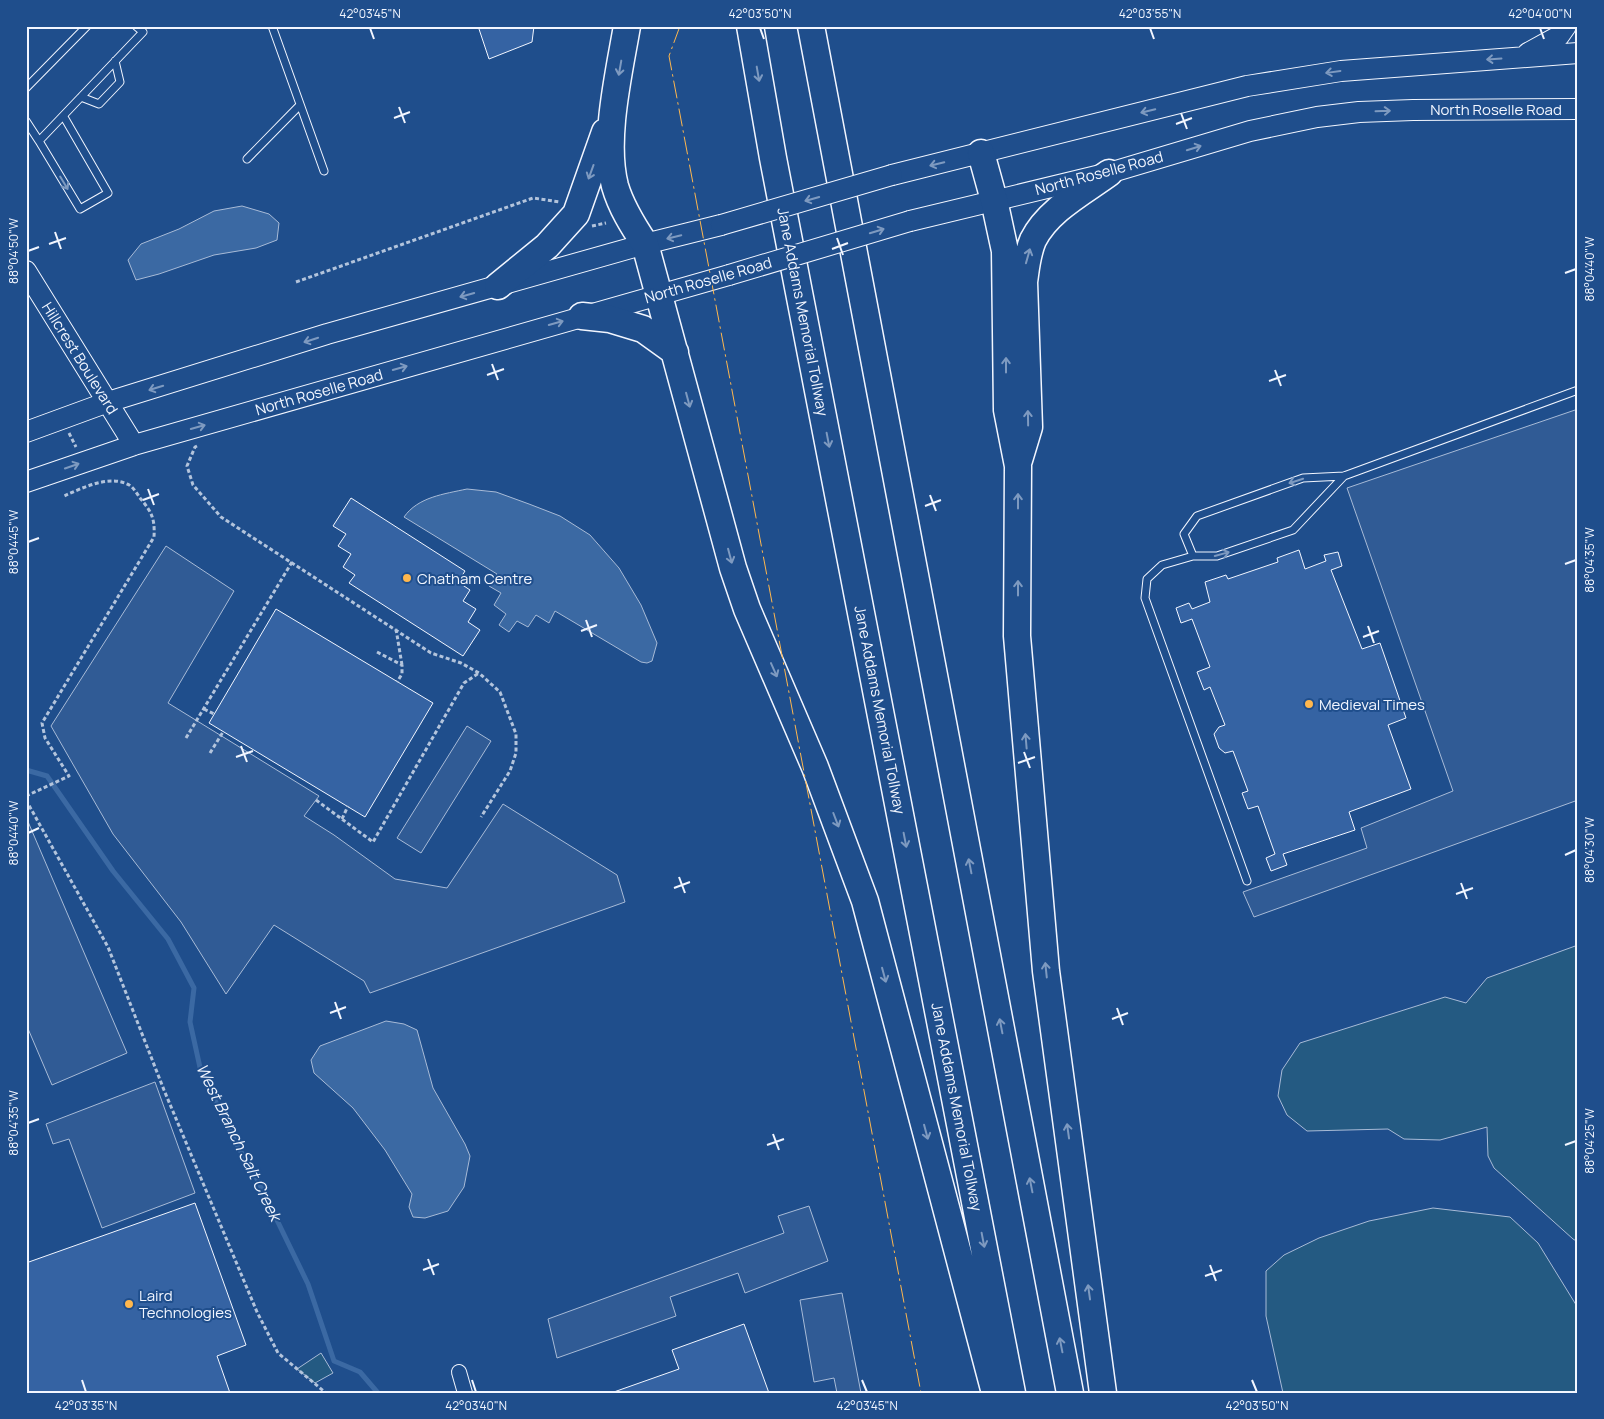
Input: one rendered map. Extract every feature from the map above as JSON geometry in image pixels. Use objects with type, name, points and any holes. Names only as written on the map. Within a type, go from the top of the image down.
[{"type":"highway","points":[[627,26],[613,110],[611,161],[615,186],[628,216],[645,244],[733,568],[747,609],[796,720],[865,901],[994,1393]]},
{"type":"highway","name":"Jane Addams Memorial Tollway","points":[[750,26],[773,158],[1012,1393]]},
{"type":"highway","points":[[811,26],[1070,1393]]},
{"type":"highway","points":[[498,286],[547,246],[576,214],[613,110]]},
{"type":"highway","points":[[981,153],[1005,251],[1006,410],[1018,466],[1018,636],[1046,971],[1103,1393]]},
{"type":"highway","points":[[1018,466],[1029,427],[1024,282],[1026,261],[1033,240],[1045,222],[1062,207],[1109,173]]},
{"type":"highway","points":[[582,316],[610,319],[643,329],[675,352]]},
{"type":"main road","points":[[1521,57],[1559,36],[1566,26]]},
{"type":"main road","points":[[26,432],[108,402],[327,334],[892,176],[1248,86],[1341,71],[1578,53]]},
{"type":"main road","name":"North Roselle Road","points":[[26,482],[134,445],[729,275],[910,221],[1109,173],[1250,131],[1317,117],[1359,112],[1578,109]]},
{"type":"main road","name":"Hillcrest Boulevard","points":[[26,271],[134,445]]},
{"type":"street","points":[[459,1372],[465,1393]]},
{"type":"lane","points":[[26,88],[86,26]]},
{"type":"lane","points":[[39,141],[146,29],[136,26]]},
{"type":"lane","points":[[272,26],[324,171]]},
{"type":"lane","points":[[81,97],[99,104],[120,82],[115,61]]},
{"type":"lane","points":[[247,159],[300,105]]},
{"type":"lane","points":[[26,121],[80,209],[108,193],[64,117]]},
{"type":"lane","points":[[1193,556],[1184,534],[1197,516],[1303,478],[1344,476],[1578,390]]},
{"type":"lane","points":[[1247,882],[1145,598],[1147,579],[1162,565],[1193,556],[1217,556],[1293,530],[1344,476]]},
{"type":"path","points":[[296,282],[533,198],[565,203]]},
{"type":"path","points":[[589,227],[606,222]]},
{"type":"path","points":[[61,419],[74,441],[88,486]]},
{"type":"path","points":[[204,444],[194,447],[188,466],[193,486],[221,518],[431,653],[461,663],[479,673],[500,692],[516,734],[516,753],[510,771],[481,817]]},
{"type":"path","points":[[26,796],[69,776],[45,738],[42,723],[154,537],[155,522],[146,505],[129,484],[115,480],[88,486],[64,496]]},
{"type":"path","points":[[186,738],[292,562]]},
{"type":"path","points":[[396,629],[402,665],[402,674],[397,682]]},
{"type":"path","points":[[376,652],[402,665]]},
{"type":"path","points":[[316,800],[373,842],[464,684],[479,673]]},
{"type":"path","points":[[204,709],[214,714]]},
{"type":"path","points":[[210,753],[223,732]]},
{"type":"path","points":[[26,800],[108,947],[164,1090],[257,1312],[278,1353],[326,1393]]},
{"type":"path","points":[[342,819],[348,806]]},
{"type":"shaded area","points":[[242,206],[269,214],[279,223],[277,240],[256,248],[214,255],[136,280],[128,260],[141,244],[179,229],[214,211]]},
{"type":"shaded area","points":[[1578,409],[1578,800],[1254,917],[1243,892],[1367,848],[1361,828],[1453,791],[1347,488]]},
{"type":"shaded area","points":[[467,489],[496,492],[529,504],[560,516],[590,535],[619,568],[641,605],[657,643],[652,661],[647,663],[641,662],[555,611],[549,623],[536,615],[528,627],[517,621],[509,632],[499,625],[506,614],[494,605],[501,593],[489,586],[497,574],[404,517],[417,505],[432,497]]},
{"type":"shaded area","points":[[166,546],[234,591],[168,703],[319,796],[304,816],[395,879],[447,888],[503,804],[617,875],[625,902],[370,993],[364,981],[274,925],[226,994],[181,922],[113,834],[51,726]]},
{"type":"shaded area","points":[[467,726],[491,741],[421,853],[397,838]]},
{"type":"shaded area","points":[[26,817],[127,1053],[52,1085],[26,1024]]},
{"type":"shaded area","points":[[1578,945],[1578,1242],[1494,1168],[1488,1156],[1487,1127],[1440,1140],[1404,1139],[1388,1129],[1307,1131],[1287,1115],[1278,1096],[1282,1070],[1300,1043],[1445,997],[1466,1003],[1487,978]]},
{"type":"shaded area","points":[[386,1021],[404,1024],[417,1030],[433,1088],[470,1156],[464,1187],[448,1211],[425,1218],[413,1217],[409,1207],[412,1194],[385,1150],[353,1108],[314,1073],[311,1060],[320,1046]]},
{"type":"shaded area","points":[[155,1082],[195,1193],[102,1228],[69,1139],[53,1144],[46,1124]]},
{"type":"shaded area","points":[[809,1206],[828,1261],[745,1293],[738,1273],[670,1297],[676,1316],[557,1358],[548,1319],[784,1233],[778,1216]]},
{"type":"shaded area","points":[[1433,1208],[1510,1217],[1538,1243],[1578,1308],[1578,1393],[1283,1393],[1266,1316],[1266,1271],[1284,1255],[1319,1238],[1369,1221]]},
{"type":"shaded area","points":[[842,1293],[861,1393],[837,1393],[834,1378],[814,1382],[800,1300]]},
{"type":"shaded area","points":[[321,1353],[333,1373],[315,1383],[297,1369]]},
{"type":"building","points":[[478,26],[534,26],[532,42],[489,59]]},
{"type":"building","name":"Chatham Centre","points":[[351,498],[465,571],[458,582],[470,590],[463,601],[476,609],[468,622],[480,630],[463,656],[349,583],[355,575],[343,567],[351,554],[338,546],[346,534],[333,526]]},
{"type":"building","name":"Medieval Times","points":[[1299,550],[1305,569],[1326,561],[1324,555],[1338,552],[1342,566],[1331,570],[1362,649],[1380,643],[1406,718],[1388,725],[1411,789],[1349,812],[1355,830],[1283,854],[1287,865],[1271,871],[1266,858],[1275,854],[1258,806],[1248,809],[1242,793],[1248,791],[1233,751],[1225,753],[1219,748],[1214,734],[1219,727],[1225,725],[1210,687],[1204,690],[1197,672],[1210,667],[1192,619],[1181,623],[1176,608],[1189,603],[1192,609],[1210,602],[1205,582],[1226,575],[1228,579],[1278,562],[1277,558]]},
{"type":"building","points":[[276,609],[433,703],[365,817],[209,723]]},
{"type":"building","name":"Laird Technologies","points":[[195,1203],[246,1345],[217,1356],[230,1393],[26,1393],[26,1263]]},
{"type":"building","points":[[744,1324],[769,1393],[611,1393],[679,1369],[672,1350]]},
{"type":"waterway","name":"West Branch Salt Creek","points":[[26,770],[47,776],[113,871],[168,939],[194,988],[190,1022],[201,1072],[237,1145],[257,1179],[308,1284],[334,1361],[360,1372],[378,1393]]},
{"type":"power","points":[[680,26],[669,56],[921,1393]]},
{"type":"place","name":"Chatham Centre","points":[[407,578]]},
{"type":"place","name":"Medieval Times","points":[[1309,704]]},
{"type":"place","name":"Laird Technologies","points":[[129,1304]]}]
